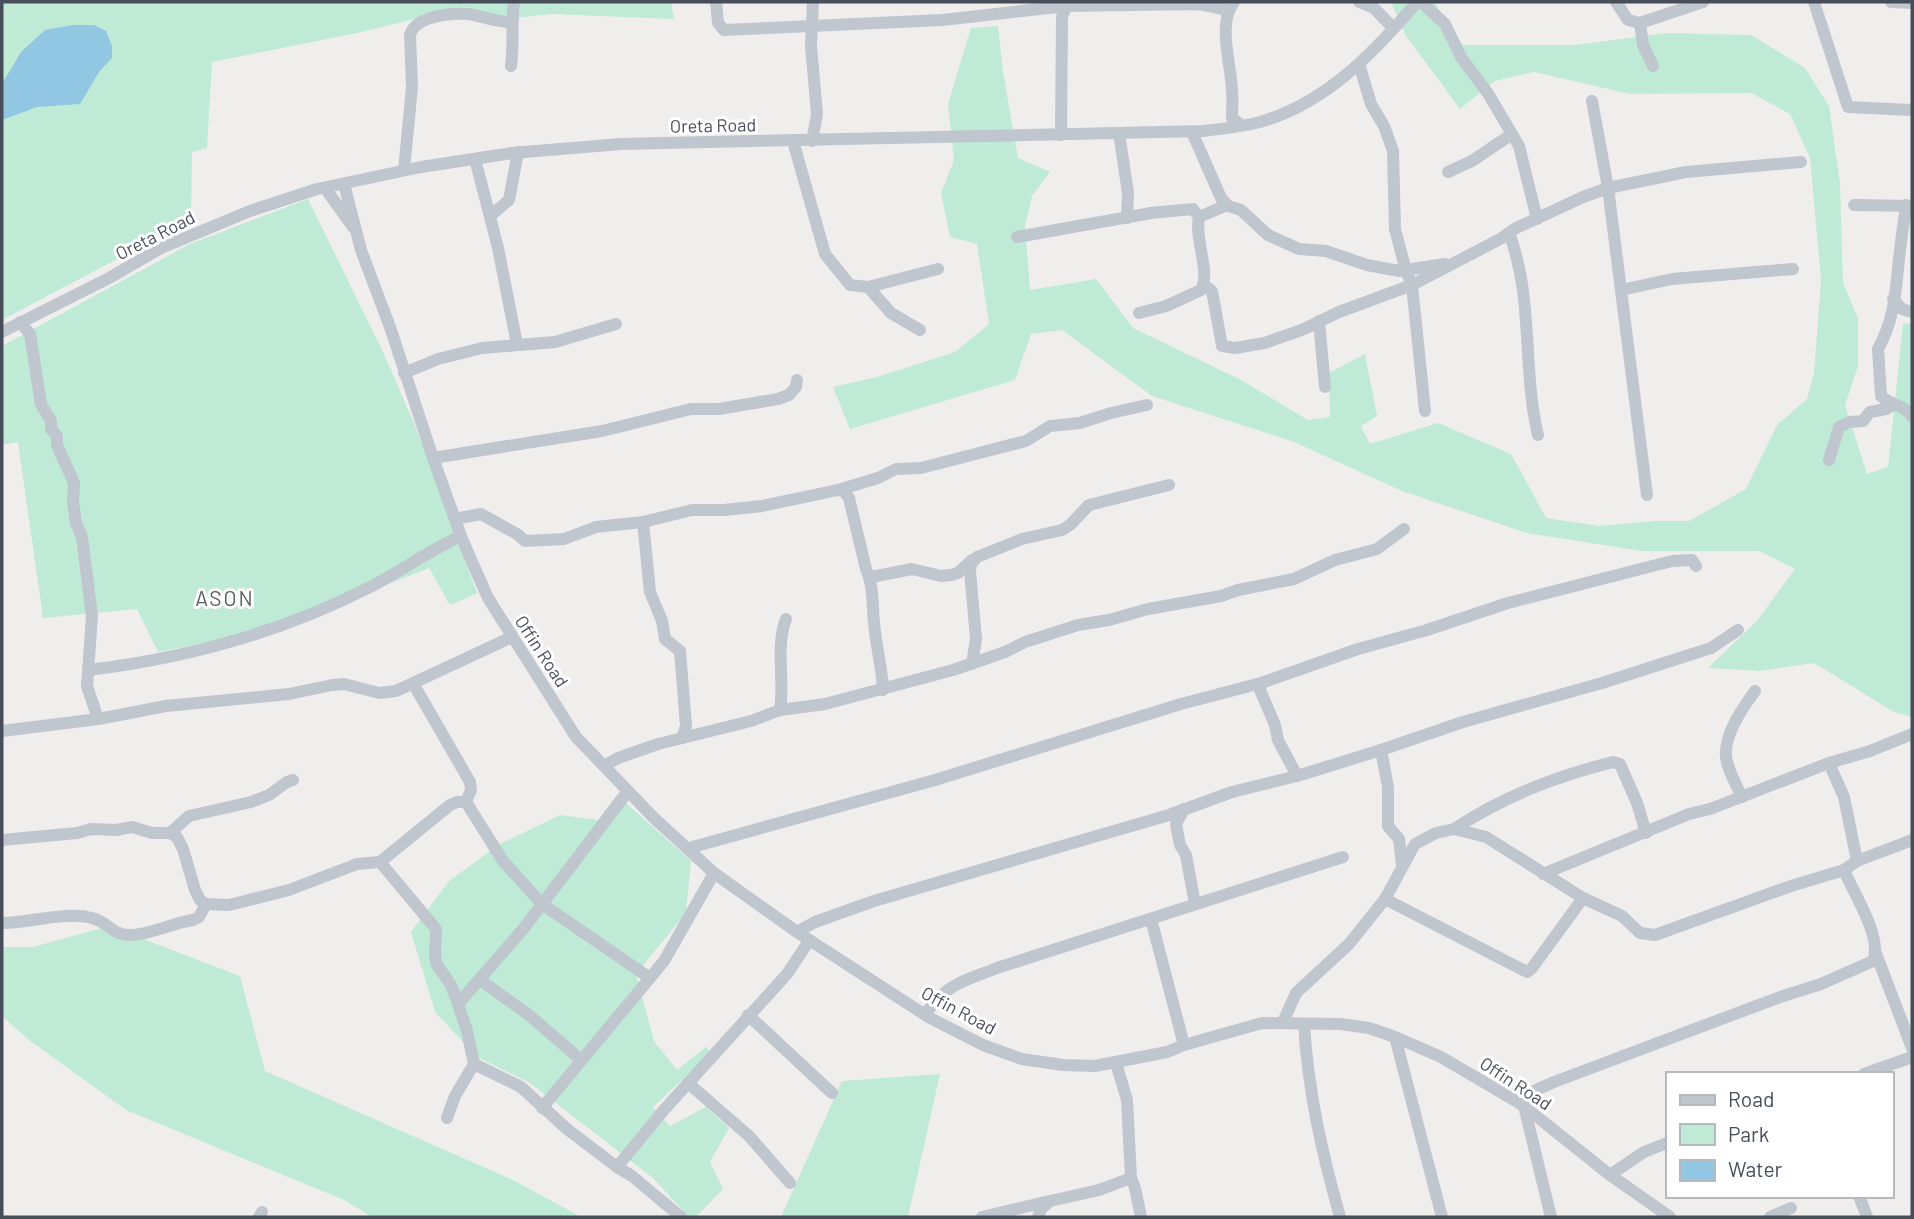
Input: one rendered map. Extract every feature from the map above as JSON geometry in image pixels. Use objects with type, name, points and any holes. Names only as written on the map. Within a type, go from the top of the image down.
[{"type":"street","points":[[511,66],[514,2]]},
{"type":"street","points":[[716,2],[718,23],[724,30],[942,20],[1067,4],[1231,6],[1226,27],[1233,91],[1231,118],[1241,125]]},
{"type":"street","points":[[812,141],[817,114],[811,46],[813,2]]},
{"type":"street","points":[[1359,2],[1378,5],[1393,28]]},
{"type":"street","points":[[1419,2],[1445,24],[1461,57],[1489,95],[1512,134],[1523,158],[1537,219]]},
{"type":"street","name":"Oreta Road","points":[[2,332],[109,278],[161,248],[250,211],[325,188],[404,170],[518,152],[621,144],[1192,132],[1258,123],[1302,105],[1342,80],[1419,2]]},
{"type":"street","points":[[1616,2],[1628,20],[1640,23],[1703,2]]},
{"type":"street","points":[[1814,2],[1848,107],[1912,110]]},
{"type":"street","points":[[1891,2],[1909,2]]},
{"type":"street","points":[[1062,135],[1062,17],[1067,4]]},
{"type":"street","points":[[404,170],[412,87],[412,28],[429,19],[456,15],[511,22]]},
{"type":"street","points":[[1640,23],[1643,45],[1653,66]]},
{"type":"street","points":[[1359,64],[1371,104],[1384,125],[1393,150],[1395,229],[1412,285],[1425,411]]},
{"type":"street","points":[[1592,101],[1608,188],[1647,495]]},
{"type":"street","points":[[1192,132],[1221,198],[1227,205],[1241,210],[1268,235],[1299,249],[1326,251],[1367,265],[1406,271],[1457,261]]},
{"type":"street","points":[[1119,133],[1128,193],[1127,218]]},
{"type":"street","points":[[1448,172],[1472,161],[1512,134]]},
{"type":"street","points":[[793,141],[826,257],[850,285],[857,288],[869,287],[938,269]]},
{"type":"street","points":[[490,216],[509,200],[518,152]]},
{"type":"street","points":[[475,159],[517,344]]},
{"type":"street","points":[[1204,285],[1212,291],[1222,346],[1235,348],[1265,343],[1412,285],[1537,219],[1608,188],[1686,172],[1801,162]]},
{"type":"street","points":[[344,184],[356,230]]},
{"type":"street","points":[[325,188],[356,230]]},
{"type":"street","points":[[1199,217],[1227,205]]},
{"type":"street","points":[[1854,205],[1909,206],[1893,317],[1878,355],[1881,366],[1881,396],[1893,405],[1904,408],[1912,417]]},
{"type":"street","points":[[1017,237],[1193,209],[1199,217],[1197,237],[1204,285],[1197,293],[1192,292],[1166,306],[1139,313]]},
{"type":"street","name":"Offin Road","points":[[356,230],[433,458],[461,536],[488,598],[576,737],[713,873],[810,941],[925,1014],[983,1045],[1022,1059],[1095,1066],[1167,1052],[1262,1024],[1283,1022],[1340,1024],[1369,1028],[1395,1037],[1441,1057],[1522,1105],[1610,1175],[1670,1217]]},
{"type":"street","points":[[1509,233],[1524,285],[1530,397],[1538,435]]},
{"type":"street","points":[[1621,290],[1672,279],[1793,269]]},
{"type":"street","points":[[869,287],[891,313],[920,330]]},
{"type":"street","points":[[1894,299],[1902,309],[1912,312]]},
{"type":"street","points":[[1319,321],[1325,387]]},
{"type":"street","points":[[20,323],[30,334],[41,404],[51,421],[51,429],[57,436],[57,445],[74,483],[76,523],[82,537],[92,616],[87,686],[98,719]]},
{"type":"street","points":[[404,373],[449,356],[482,348],[555,342],[616,324]]},
{"type":"street","points":[[433,458],[602,431],[691,409],[719,409],[758,403],[789,395],[796,387],[797,380]]},
{"type":"street","points":[[455,519],[481,514],[525,541],[564,539],[596,527],[643,522],[692,510],[762,506],[838,490],[878,478],[896,469],[921,468],[1026,441],[1050,426],[1080,423],[1147,405]]},
{"type":"street","points":[[1829,460],[1839,427],[1849,422],[1863,421],[1870,412],[1886,410],[1893,405]]},
{"type":"street","points":[[871,577],[912,569],[941,576],[958,573],[964,565],[976,558],[1022,539],[1062,530],[1089,505],[1169,485]]},
{"type":"street","points":[[838,490],[844,491],[849,498],[866,569],[871,577],[873,621],[881,661],[883,690]]},
{"type":"street","points":[[643,522],[652,599],[662,621],[665,639],[680,651],[686,726],[682,738]]},
{"type":"street","points":[[604,766],[618,758],[682,738],[751,721],[780,710],[825,704],[972,664],[1025,642],[1078,625],[1294,579],[1335,560],[1377,549],[1404,529]]},
{"type":"street","points":[[89,670],[166,658],[242,640],[285,625],[369,588],[432,549],[461,536]]},
{"type":"street","points":[[972,664],[976,639],[970,571],[976,558]]},
{"type":"street","points":[[689,848],[935,780],[1181,704],[1261,683],[1497,606],[1561,591],[1595,579],[1685,559],[1692,560],[1696,566]]},
{"type":"street","points":[[780,710],[780,659],[782,629],[786,619]]},
{"type":"street","points":[[797,932],[815,922],[874,901],[1169,816],[1232,792],[1297,776],[1463,722],[1602,683],[1711,648],[1738,630]]},
{"type":"street","points":[[2,731],[98,719],[143,709],[289,694],[332,685],[344,684],[379,693],[396,691],[414,685],[512,637]]},
{"type":"street","points":[[1261,683],[1260,690],[1275,725],[1278,740],[1297,776]]},
{"type":"street","points":[[414,685],[470,782],[471,790],[466,802]]},
{"type":"street","points":[[1742,797],[1725,752],[1737,716],[1755,691]]},
{"type":"street","points":[[1543,874],[1689,814],[1710,810],[1912,734]]},
{"type":"street","points":[[1381,750],[1388,787],[1388,826],[1399,839],[1402,865]]},
{"type":"street","points":[[1283,1022],[1296,993],[1349,944],[1385,899],[1415,844],[1426,836],[1454,829],[1505,798],[1522,794],[1546,781],[1613,762],[1620,764],[1637,803],[1646,833]]},
{"type":"street","points":[[1829,763],[1844,797],[1857,861]]},
{"type":"street","points":[[170,833],[189,816],[251,802],[269,795],[293,780]]},
{"type":"street","points":[[458,1004],[542,904],[628,791]]},
{"type":"street","points":[[2,840],[132,827],[152,833],[170,833],[177,837],[183,849],[200,900],[206,904],[229,905],[289,890],[357,864],[380,862],[450,805],[466,802]]},
{"type":"street","points":[[466,802],[503,860],[542,904],[650,978]]},
{"type":"street","points":[[1184,809],[1177,824],[1195,904]]},
{"type":"street","points":[[1454,829],[1486,837],[1583,898],[1612,910],[1640,933],[1655,934],[1843,870],[1857,861],[1912,840]]},
{"type":"street","points":[[925,1014],[952,985],[997,968],[1343,857]]},
{"type":"street","points":[[380,862],[436,929],[437,965],[451,985],[467,1031],[474,1064],[455,1097],[447,1118]]},
{"type":"street","points":[[1843,870],[1869,925],[1875,951],[1912,1048]]},
{"type":"street","points":[[542,1108],[664,961],[713,873]]},
{"type":"street","points":[[1385,899],[1527,972],[1583,898]]},
{"type":"street","points":[[2,923],[76,917],[96,919],[112,931],[129,935],[193,920],[199,916],[206,904]]},
{"type":"street","points":[[1151,919],[1184,1045]]},
{"type":"street","points":[[617,1167],[688,1083],[787,974],[810,941]]},
{"type":"street","points":[[1550,1217],[1522,1105],[1536,1090],[1780,997],[1821,984],[1872,961],[1875,951]]},
{"type":"street","points":[[480,980],[529,1015],[581,1060]]},
{"type":"street","points":[[748,1015],[832,1093]]},
{"type":"street","points":[[1304,1024],[1311,1100],[1340,1217]]},
{"type":"street","points":[[1395,1037],[1442,1217]]},
{"type":"street","points":[[1870,1072],[1912,1057]]},
{"type":"street","points":[[1116,1063],[1127,1100],[1131,1178],[1141,1217]]},
{"type":"street","points":[[474,1064],[521,1087],[542,1108],[681,1217]]},
{"type":"street","points":[[688,1083],[749,1136],[790,1183]]},
{"type":"street","points":[[1610,1175],[1634,1158],[1666,1143]]},
{"type":"street","points":[[982,1217],[1100,1190],[1131,1178]]},
{"type":"street","points":[[1860,1198],[1867,1217]]},
{"type":"street","points":[[1038,1217],[1041,1209],[1050,1201]]},
{"type":"street","points":[[1770,1217],[1791,1209]]},
{"type":"green space","points":[[2,2],[671,2],[674,19],[552,14],[506,19],[464,7],[357,33],[212,62],[207,148],[192,152],[191,220],[2,320]]},
{"type":"green space","points":[[1391,2],[1434,2],[1463,45],[1575,45],[1667,33],[1751,35],[1805,68],[1829,106],[1840,183],[1843,283],[1858,318],[1858,366],[1845,405],[1867,474],[1888,467],[1903,324],[1912,323],[1912,717],[1894,712],[1814,663],[1759,671],[1708,668],[1756,622],[1795,569],[1759,551],[1642,551],[1527,533],[1402,491],[1294,442],[1152,396],[1062,330],[1031,334],[1015,380],[850,429],[833,387],[877,377],[955,352],[989,324],[977,244],[950,237],[941,193],[954,160],[948,104],[971,28],[998,26],[1018,158],[1050,172],[1032,196],[1025,226],[1030,290],[1096,279],[1133,328],[1241,380],[1308,420],[1330,417],[1329,373],[1365,354],[1377,416],[1361,426],[1370,444],[1438,423],[1511,454],[1546,518],[1599,526],[1689,521],[1746,489],[1777,425],[1807,399],[1814,373],[1821,280],[1810,158],[1790,114],[1751,93],[1630,94],[1534,72],[1495,81],[1460,109],[1406,36]]},
{"type":"green space","points":[[308,199],[384,354],[416,428],[477,593],[450,605],[429,568],[273,629],[158,652],[137,609],[43,618],[18,442],[2,445],[2,346],[190,244]]},
{"type":"green space","points":[[617,795],[691,861],[686,913],[636,974],[654,1041],[677,1070],[706,1047],[709,1051],[701,1062],[653,1107],[670,1126],[706,1107],[729,1128],[710,1162],[723,1189],[696,1217],[689,1217],[653,1178],[530,1083],[477,1057],[435,1012],[411,932],[449,881],[500,844],[560,815],[598,820]]},
{"type":"green space","points":[[109,926],[240,976],[265,1071],[513,1180],[581,1217],[372,1217],[344,1200],[126,1110],[29,1040],[2,1016],[2,947],[33,947]]},
{"type":"green space","points":[[940,1074],[908,1217],[781,1217],[842,1081]]},
{"type":"water","points":[[73,25],[94,25],[106,31],[112,46],[112,58],[99,72],[80,104],[37,107],[2,120],[2,84],[21,52],[45,30]]},
{"type":"district","name":"ASON","points":[[225,597]]}]
